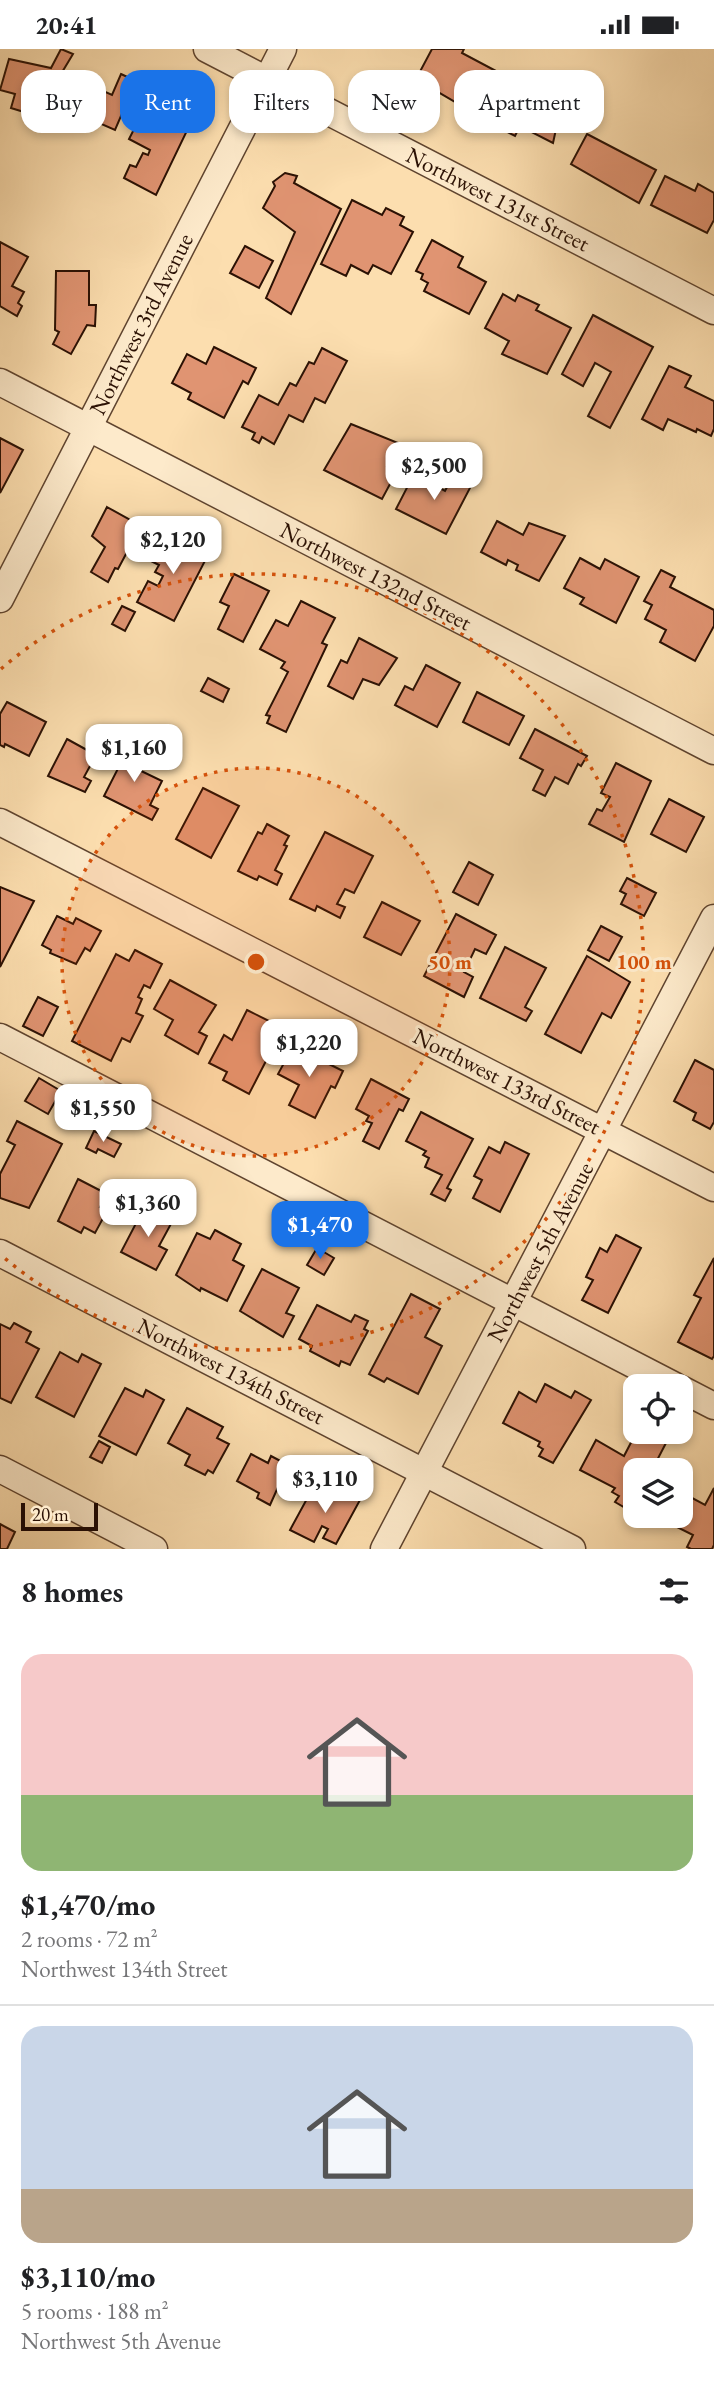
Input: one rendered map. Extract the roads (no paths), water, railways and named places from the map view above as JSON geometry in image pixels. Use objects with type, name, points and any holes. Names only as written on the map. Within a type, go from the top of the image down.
[{"type":"street","name":"Northwest 131st Street","points":[[207,49],[248,70]]},
{"type":"street","name":"Northwest 3rd Avenue","points":[[272,70],[283,49]]},
{"type":"street","name":"Northwest 131st Street","points":[[334,115],[714,311]]},
{"type":"street","name":"Northwest 3rd Avenue","points":[[0,599],[240,133]]},
{"type":"street","name":"Northwest 132nd Street","points":[[0,382],[714,751]]},
{"type":"street","name":"Northwest 133rd Street","points":[[0,822],[714,1188]]},
{"type":"street","name":"Northwest 5th Avenue","points":[[384,1549],[714,918]]},
{"type":"street","points":[[0,1037],[652,1374]]},
{"type":"street","name":"Northwest 134th Street","points":[[0,1253],[425,1470],[572,1549]]},
{"type":"street","points":[[693,1395],[714,1406]]},
{"type":"street","points":[[0,1469],[154,1549]]}]
